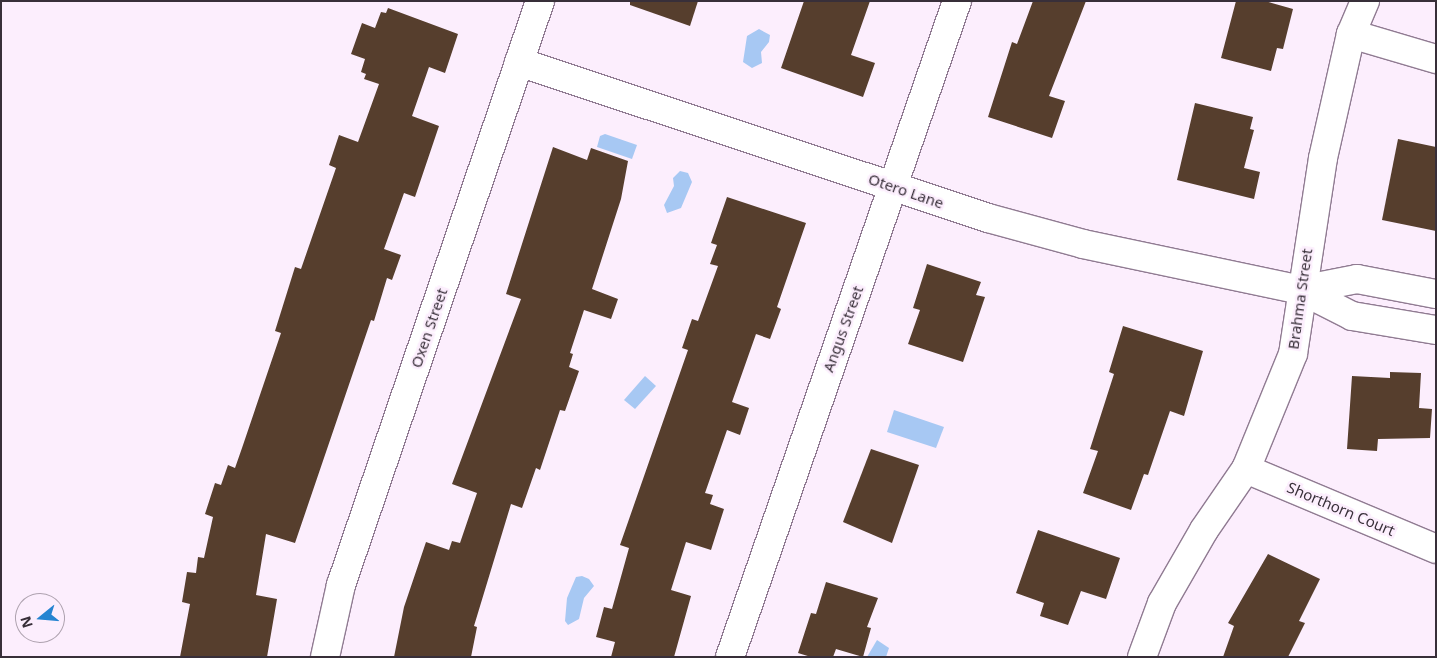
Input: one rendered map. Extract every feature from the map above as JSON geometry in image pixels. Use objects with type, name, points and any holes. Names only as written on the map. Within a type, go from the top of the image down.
[{"type":"street","name":"Oxen Street","points":[[325,657],[341,585],[540,1]]},
{"type":"street","name":"Angus Street","points":[[730,657],[957,1]]},
{"type":"street","name":"Brahma Street","points":[[1142,657],[1162,603],[1204,530],[1246,469],[1293,354],[1301,290],[1323,158],[1351,34],[1365,1]]},
{"type":"street","points":[[1351,34],[1436,59]]},
{"type":"street","name":"Otero Lane","points":[[519,62],[988,218],[1083,244],[1301,290],[1352,316],[1436,330]]},
{"type":"street","name":"Otero Lane","points":[[1301,290],[1357,279],[1436,294]]},
{"type":"street","name":"Shorthorn Court","points":[[1246,469],[1436,549]]},
{"type":"water","points":[[759,29],[770,35],[769,42],[761,52],[762,63],[752,68],[743,62],[747,36]]},
{"type":"water","points":[[605,134],[637,145],[632,159],[597,147],[600,136]]},
{"type":"water","points":[[680,171],[688,173],[692,182],[681,208],[667,213],[664,205],[674,186],[673,178]]},
{"type":"water","points":[[645,376],[656,386],[635,409],[624,400]]},
{"type":"water","points":[[894,410],[944,427],[936,448],[887,432]]},
{"type":"water","points":[[582,576],[589,579],[594,586],[584,598],[579,619],[568,625],[565,621],[567,598],[576,577]]},
{"type":"water","points":[[877,640],[889,648],[886,657],[867,657]]},
{"type":"building","points":[[630,1],[698,1],[690,26],[630,5]]},
{"type":"building","points":[[804,1],[870,1],[851,55],[875,63],[863,97],[781,68]]},
{"type":"building","points":[[1033,1],[1086,1],[1049,96],[1065,101],[1052,138],[988,117],[1012,42],[1017,44]]},
{"type":"building","points":[[1236,1],[1265,1],[1293,9],[1283,49],[1277,48],[1271,71],[1221,58]]},
{"type":"building","points":[[388,8],[458,34],[445,73],[429,67],[412,116],[439,126],[415,197],[404,193],[384,249],[401,255],[392,280],[387,278],[374,321],[371,320],[295,543],[266,534],[256,595],[277,599],[267,657],[180,657],[190,604],[182,602],[187,572],[196,573],[198,557],[204,558],[213,517],[205,514],[215,483],[221,485],[228,465],[235,468],[281,333],[275,331],[295,267],[301,269],[336,168],[329,165],[339,135],[358,142],[379,84],[364,79],[366,74],[361,72],[365,59],[351,54],[362,23],[375,28],[381,12],[386,13]]},
{"type":"building","points":[[1195,103],[1253,117],[1250,129],[1254,130],[1244,168],[1260,172],[1254,199],[1177,180]]},
{"type":"building","points":[[1398,139],[1436,147],[1436,231],[1382,220]]},
{"type":"building","points":[[553,147],[587,160],[591,148],[628,161],[621,199],[592,289],[618,299],[611,319],[584,310],[570,353],[573,354],[569,367],[579,371],[565,411],[560,410],[540,470],[536,468],[522,508],[511,504],[474,626],[477,627],[471,657],[394,657],[404,607],[426,542],[449,550],[452,541],[460,543],[477,493],[452,484],[521,299],[506,294]]},
{"type":"building","points":[[727,197],[806,223],[777,307],[781,309],[770,339],[756,334],[732,402],[749,408],[740,435],[727,430],[705,493],[713,495],[710,504],[724,509],[711,550],[686,542],[671,590],[691,596],[674,657],[611,657],[615,642],[596,637],[604,607],[612,609],[629,548],[620,545],[688,350],[682,348],[692,319],[698,321],[718,266],[710,264],[717,245],[711,243]]},
{"type":"building","points":[[927,264],[981,282],[976,295],[985,297],[963,362],[908,344],[920,310],[913,308]]},
{"type":"building","points":[[1123,326],[1203,351],[1184,416],[1170,411],[1148,475],[1144,474],[1131,510],[1083,493],[1098,451],[1090,449],[1114,374],[1109,372]]},
{"type":"building","points":[[1390,372],[1421,373],[1419,408],[1432,409],[1430,438],[1378,439],[1377,451],[1347,449],[1352,376],[1390,378]]},
{"type":"building","points":[[871,449],[919,465],[892,543],[843,522]]},
{"type":"building","points":[[1038,530],[1120,558],[1106,599],[1081,591],[1068,625],[1040,616],[1044,603],[1016,593]]},
{"type":"building","points":[[1268,554],[1320,579],[1299,621],[1305,623],[1288,657],[1223,657],[1234,626],[1228,623]]},
{"type":"building","points":[[826,582],[878,598],[867,627],[871,628],[863,657],[836,649],[833,657],[811,657],[798,653],[811,613],[816,614]]}]
